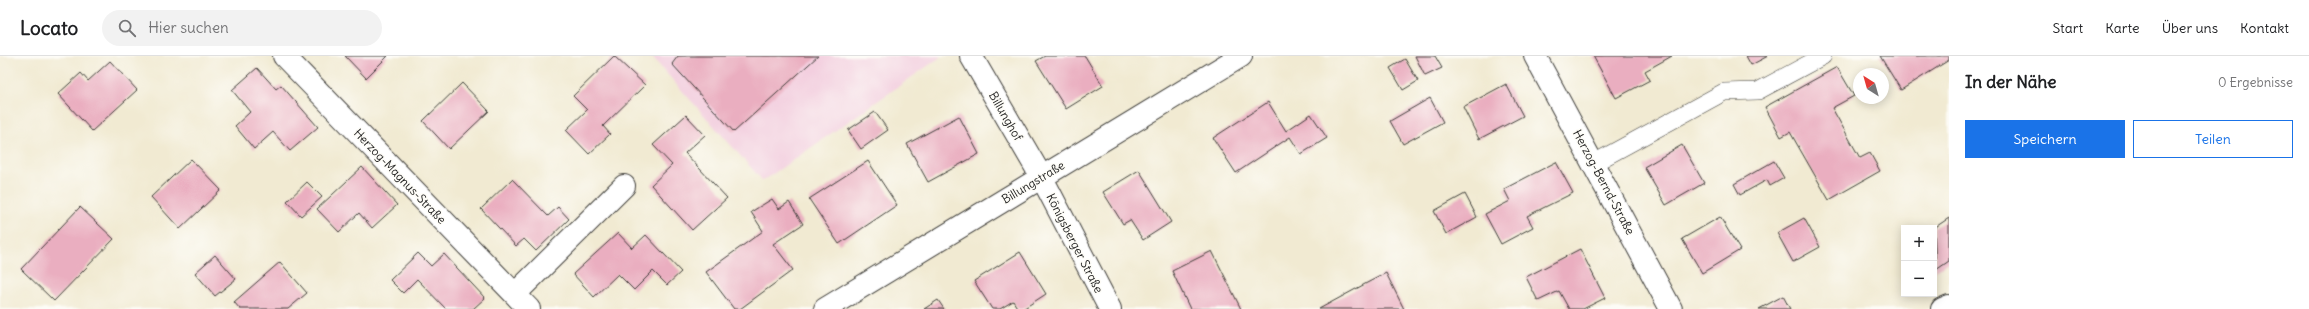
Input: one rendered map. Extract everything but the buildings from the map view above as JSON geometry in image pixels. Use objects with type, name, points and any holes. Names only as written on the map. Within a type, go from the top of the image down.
[{"type":"street","name":"Herzog-Magnus-Straße","points":[[285,56],[522,302],[624,186]]},
{"type":"street","name":"Billunghof","points":[[972,56],[1041,176]]},
{"type":"street","name":"Billungstraße","points":[[834,307],[1041,176],[1241,56]]},
{"type":"street","name":"Herzog-Bernd-Straße","points":[[1535,56],[1594,163],[1671,309]]},
{"type":"street","name":"Königsberger Straße","points":[[1041,176],[1110,309]]},
{"type":"street","points":[[1942,309],[1949,306]]},
{"type":"lane","points":[[1594,163],[1724,92],[1758,91],[1824,56]]},
{"type":"shaded area","points":[[651,56],[942,56],[763,181]]}]
